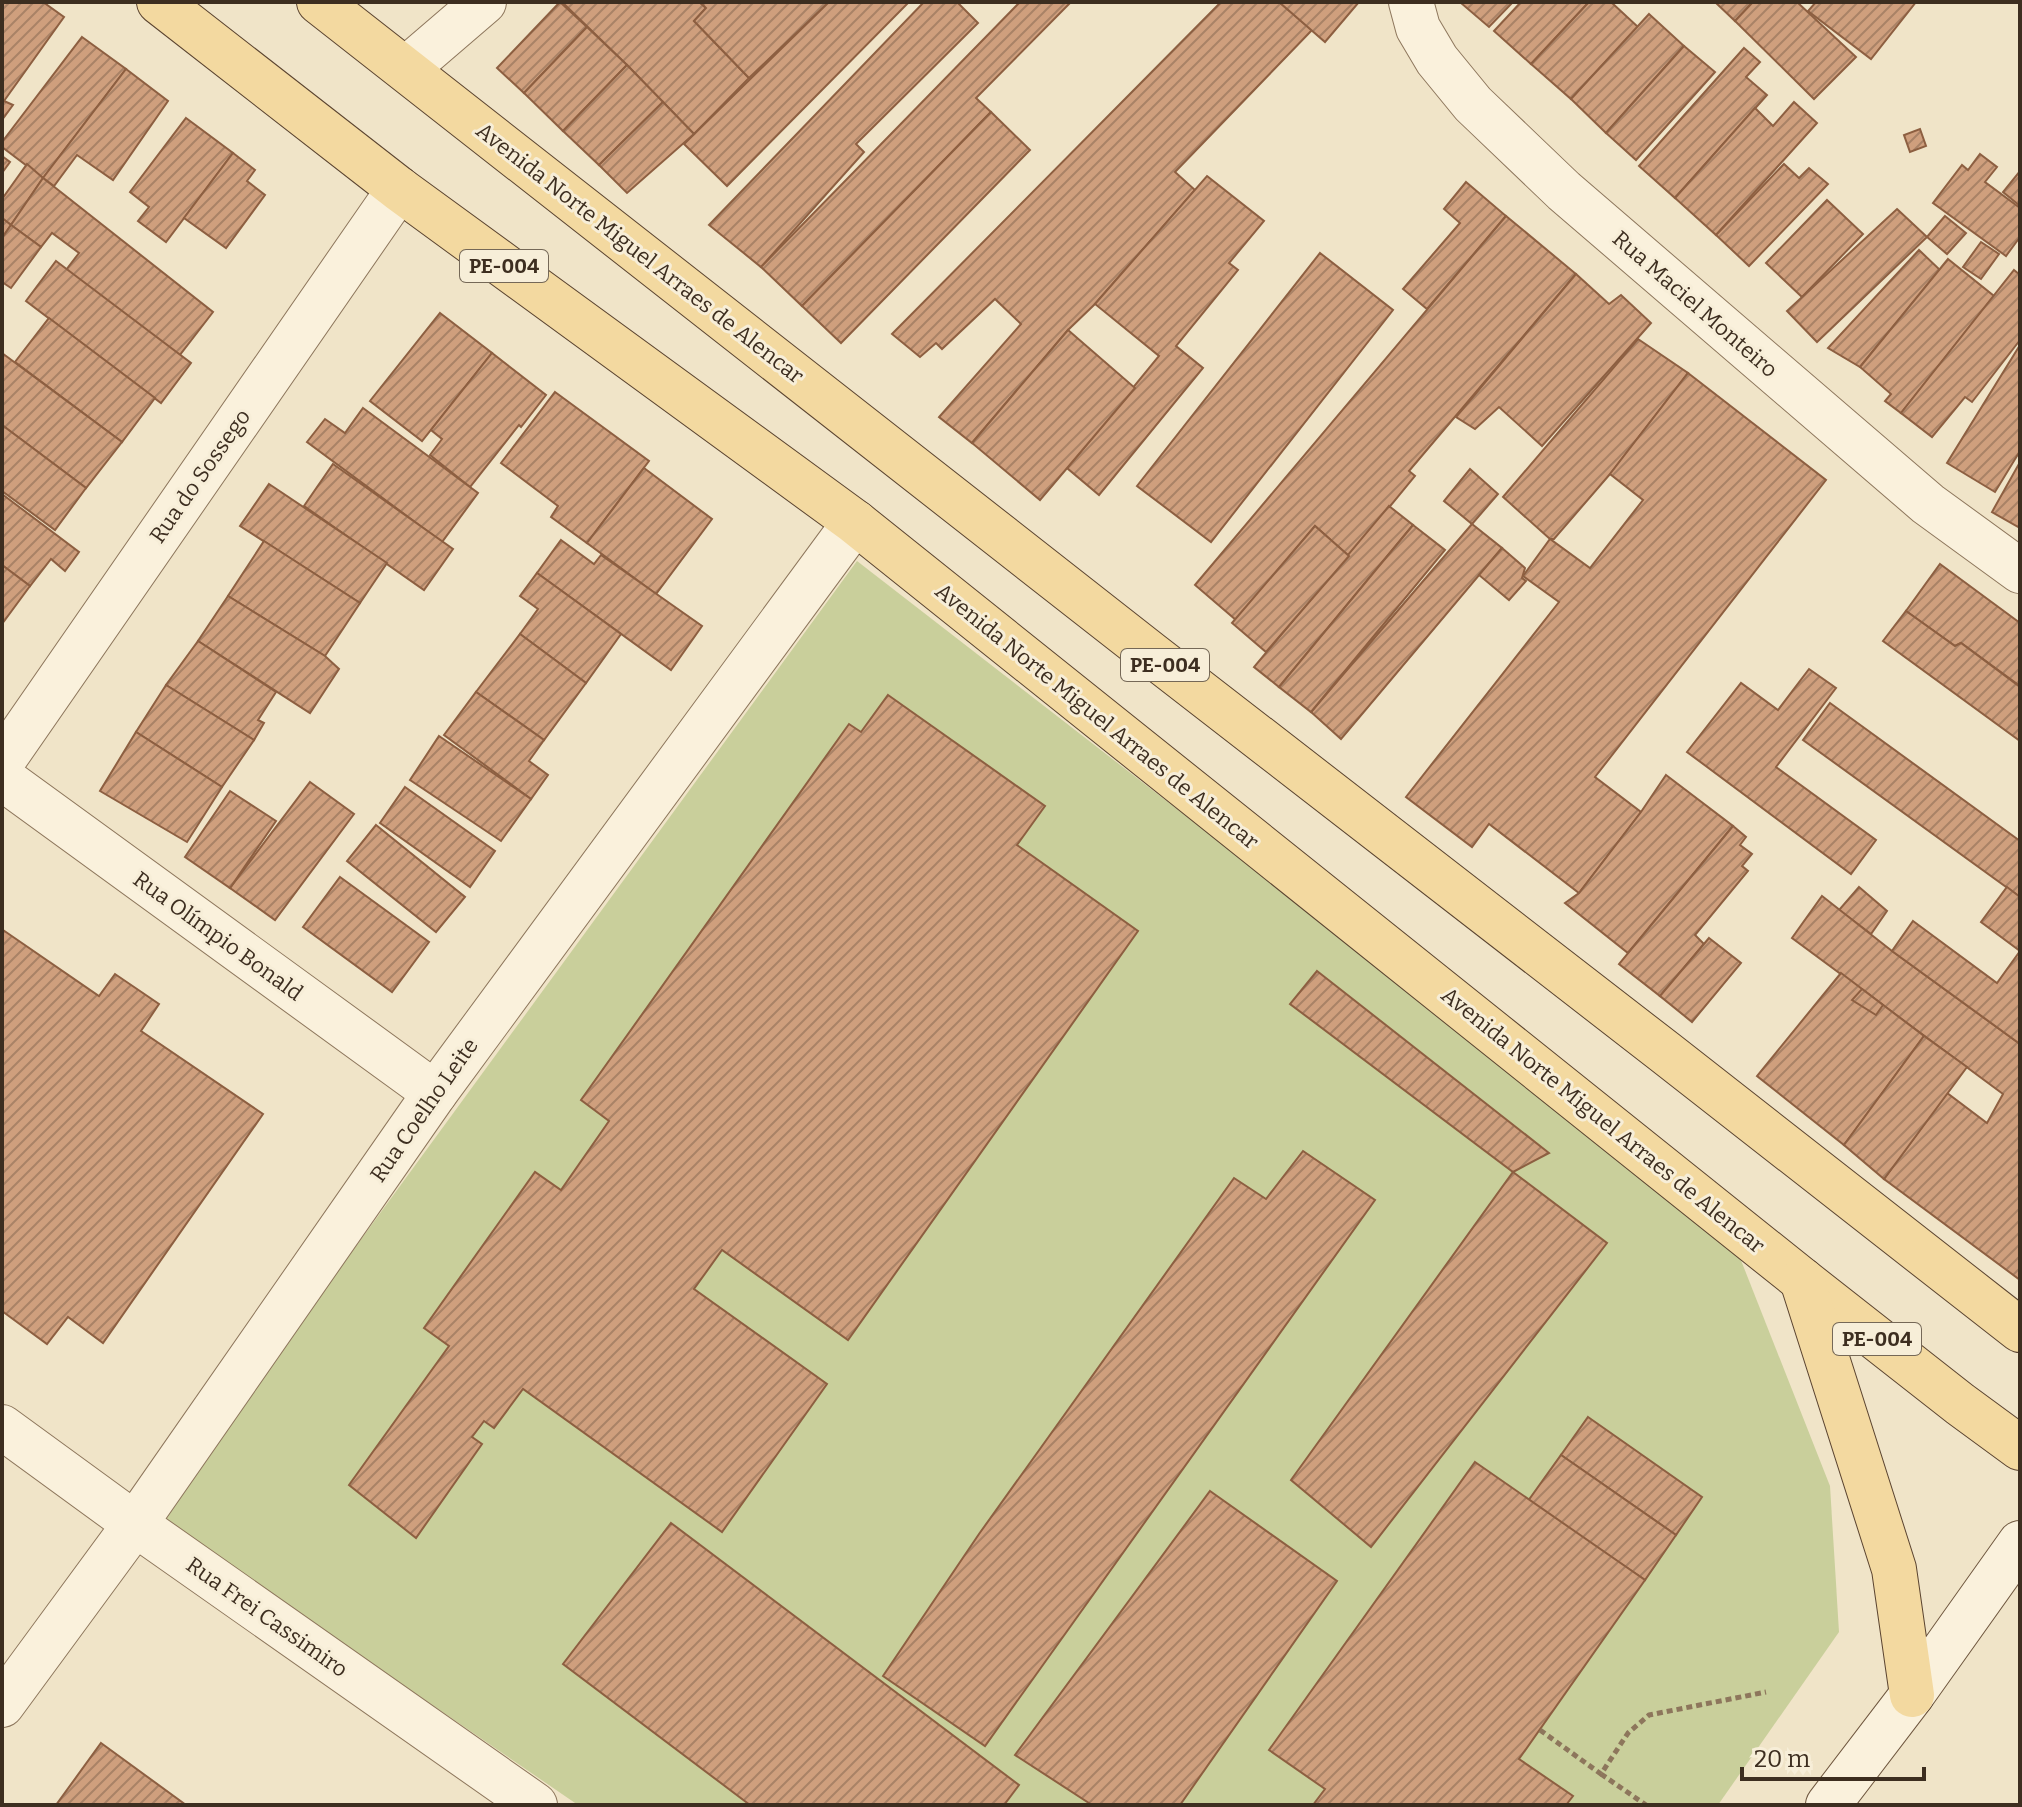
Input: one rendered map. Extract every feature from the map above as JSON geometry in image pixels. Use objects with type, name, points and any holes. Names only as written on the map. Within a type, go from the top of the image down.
[{"type":"main road","name":"Avenida Norte Miguel Arraes de Alencar","points":[[159,2],[399,189],[855,522],[1802,1280],[2020,1448]]},
{"type":"main road","name":"Avenida Norte Miguel Arraes de Alencar","points":[[319,2],[2020,1330]]},
{"type":"main road","points":[[1802,1280],[1894,1569],[1912,1695]]},
{"type":"street","points":[[406,69],[484,2]]},
{"type":"street","name":"Rua Maciel Monteiro","points":[[1411,2],[1418,28],[1437,60],[1473,104],[1564,191],[1928,504],[2020,571]]},
{"type":"street","name":"Rua do Sossego","points":[[2,762],[399,189]]},
{"type":"street","name":"Rua Coelho Leite","points":[[2,1705],[135,1524],[435,1093],[855,522]]},
{"type":"street","name":"Rua Olímpio Bonald","points":[[2,778],[435,1093]]},
{"type":"street","name":"Rua Frei Cassimiro","points":[[2,1427],[535,1805]]},
{"type":"street","points":[[1828,1805],[1912,1695],[2020,1543]]},
{"type":"path","points":[[1601,1774],[1628,1733],[1649,1715],[1766,1692]]},
{"type":"path","points":[[1540,1730],[1646,1805]]},
{"type":"green space","points":[[857,561],[1733,1240],[1830,1486],[1839,1632],[1718,1805],[578,1805],[158,1517]]},
{"type":"building","points":[[2,2],[43,2],[64,17],[4,101],[13,105],[2,120]]},
{"type":"building","points":[[560,2],[587,27],[524,93],[497,68]]},
{"type":"building","points":[[562,2],[699,2],[706,8],[694,21],[749,78],[694,134]]},
{"type":"building","points":[[700,2],[829,2],[749,78],[694,21],[706,8]]},
{"type":"building","points":[[829,2],[909,2],[727,186],[684,144]]},
{"type":"building","points":[[924,2],[957,2],[978,23],[856,144],[864,152],[761,267],[709,225]]},
{"type":"building","points":[[1020,2],[1071,2],[976,98],[991,112],[802,306],[761,267]]},
{"type":"building","points":[[1221,2],[1279,2],[1312,30],[1175,172],[1195,190],[1095,304],[1068,330],[972,443],[939,417],[1021,324],[995,299],[942,349],[936,343],[920,357],[892,334]]},
{"type":"building","points":[[1279,2],[1359,2],[1325,42]]},
{"type":"building","points":[[1462,2],[1513,2],[1489,27]]},
{"type":"building","points":[[1521,2],[1589,2],[1531,64],[1494,31]]},
{"type":"building","points":[[1589,2],[1611,2],[1638,27],[1571,99],[1531,64]]},
{"type":"building","points":[[1715,2],[1753,2],[1735,21]]},
{"type":"building","points":[[1753,2],[1797,2],[1856,57],[1814,99],[1735,21]]},
{"type":"building","points":[[1816,2],[1916,2],[1871,59],[1808,11]]},
{"type":"building","points":[[1649,14],[1684,46],[1606,133],[1571,99]]},
{"type":"building","points":[[587,27],[627,65],[563,131],[524,93]]},
{"type":"building","points":[[82,37],[126,69],[43,178],[2,147],[2,142]]},
{"type":"building","points":[[1684,46],[1715,72],[1636,160],[1606,133]]},
{"type":"building","points":[[1744,48],[1760,62],[1746,77],[1767,95],[1675,198],[1639,166]]},
{"type":"building","points":[[627,65],[663,102],[599,165],[563,131]]},
{"type":"building","points":[[126,69],[168,101],[113,180],[77,155],[54,186],[43,178]]},
{"type":"building","points":[[663,102],[694,134],[627,193],[599,165]]},
{"type":"building","points":[[1794,102],[1817,123],[1716,235],[1675,198],[1755,108],[1773,126]]},
{"type":"building","points":[[991,112],[1030,150],[841,343],[802,306]]},
{"type":"building","points":[[186,118],[233,153],[166,242],[138,221],[149,207],[130,192]]},
{"type":"building","points":[[1920,129],[1926,146],[1910,152],[1904,135]]},
{"type":"building","points":[[233,153],[255,170],[247,181],[265,195],[226,248],[184,218]]},
{"type":"building","points":[[1980,154],[1997,167],[1985,182],[2020,208],[2020,237],[2006,256],[1933,203],[1962,165],[1968,170]]},
{"type":"building","points":[[2,156],[10,162],[2,173]]},
{"type":"building","points":[[27,164],[43,178],[11,225],[2,218],[2,199]]},
{"type":"building","points":[[1784,164],[1799,178],[1809,168],[1828,184],[1749,266],[1716,235]]},
{"type":"building","points":[[2020,171],[2020,206],[2003,192]]},
{"type":"building","points":[[1207,176],[1264,221],[1229,263],[1238,270],[1176,346],[1203,368],[1099,495],[1067,468],[1159,356],[1095,304]]},
{"type":"building","points":[[43,178],[213,312],[179,356],[66,270],[79,253],[52,233],[41,247],[11,225]]},
{"type":"building","points":[[1466,182],[1506,216],[1427,309],[1403,289],[1460,223],[1444,209]]},
{"type":"building","points":[[1827,200],[1863,234],[1802,297],[1766,263]]},
{"type":"building","points":[[1897,209],[1927,237],[1817,342],[1787,311]]},
{"type":"building","points":[[1506,216],[1576,274],[1409,471],[1415,476],[1349,556],[1315,526],[1236,620],[1195,585]]},
{"type":"building","points":[[1945,216],[1966,233],[1947,254],[1927,237]]},
{"type":"building","points":[[2,218],[11,225],[2,238]]},
{"type":"building","points":[[11,225],[41,247],[11,288],[2,282],[2,238]]},
{"type":"building","points":[[1981,242],[1999,254],[1981,279],[1963,267]]},
{"type":"building","points":[[1919,250],[1940,270],[1860,367],[1828,348]]},
{"type":"building","points":[[1320,253],[1393,310],[1211,542],[1137,486]]},
{"type":"building","points":[[1948,259],[1994,296],[1901,413],[1885,401],[1891,394],[1860,367]]},
{"type":"building","points":[[56,261],[191,363],[161,403],[26,301]]},
{"type":"building","points":[[2014,270],[2020,275],[2020,340],[1972,402],[1965,397],[1932,437],[1901,413]]},
{"type":"building","points":[[1576,274],[1609,304],[1621,295],[1651,323],[1542,446],[1499,407],[1475,429],[1456,417]]},
{"type":"building","points":[[440,313],[492,353],[422,441],[370,401]]},
{"type":"building","points":[[49,318],[155,398],[122,442],[15,362]]},
{"type":"building","points":[[1068,330],[1135,388],[1040,500],[972,443]]},
{"type":"building","points":[[1638,339],[1688,373],[1610,474],[1554,539],[1550,539],[1503,497]]},
{"type":"building","points":[[2020,345],[2020,451],[1995,492],[1947,463]]},
{"type":"building","points":[[2,353],[122,442],[86,488],[2,425]]},
{"type":"building","points":[[492,353],[546,395],[470,487],[430,455],[442,439],[431,430]]},
{"type":"building","points":[[1688,373],[1826,480],[1595,777],[1641,812],[1579,893],[1489,824],[1472,847],[1406,797],[1559,602],[1523,576],[1550,539],[1590,568],[1643,500],[1610,474]]},
{"type":"building","points":[[555,392],[649,461],[587,543],[551,517],[558,506],[501,463]]},
{"type":"building","points":[[363,408],[478,493],[442,542],[307,442],[325,419],[345,433]]},
{"type":"building","points":[[2,425],[86,488],[55,530],[2,491]]},
{"type":"building","points":[[2020,462],[2020,528],[1992,512]]},
{"type":"building","points":[[333,464],[453,549],[424,590],[304,506]]},
{"type":"building","points":[[644,468],[712,519],[656,594],[587,543]]},
{"type":"building","points":[[1470,469],[1498,494],[1472,524],[1444,501]]},
{"type":"building","points":[[269,484],[387,563],[360,603],[240,526]]},
{"type":"building","points":[[2,494],[79,552],[65,571],[51,559],[30,586],[2,565]]},
{"type":"building","points":[[1389,506],[1413,525],[1279,687],[1254,667]]},
{"type":"building","points":[[1472,524],[1502,548],[1341,739],[1311,712]]},
{"type":"building","points":[[1413,525],[1445,550],[1311,712],[1279,687]]},
{"type":"building","points":[[1315,526],[1349,556],[1266,652],[1232,623]]},
{"type":"building","points":[[561,540],[594,564],[601,555],[702,626],[671,670],[537,573]]},
{"type":"building","points":[[264,541],[360,603],[325,656],[228,596]]},
{"type":"building","points":[[1502,548],[1525,568],[1522,578],[1526,581],[1509,600],[1479,575]]},
{"type":"building","points":[[1940,564],[2020,623],[2020,686],[1961,643],[1955,646],[1906,611]]},
{"type":"building","points":[[2,565],[30,586],[2,624]]},
{"type":"building","points":[[537,573],[621,634],[586,683],[520,634],[538,609],[520,596]]},
{"type":"building","points":[[228,596],[325,656],[339,669],[310,713],[198,641]]},
{"type":"building","points":[[1906,611],[1955,646],[1961,643],[2020,687],[2020,741],[1883,641]]},
{"type":"building","points":[[520,634],[586,683],[544,740],[476,692]]},
{"type":"building","points":[[198,641],[276,692],[258,720],[264,723],[254,740],[166,685]]},
{"type":"building","points":[[1809,669],[1836,688],[1776,767],[1876,840],[1851,874],[1687,752],[1741,683],[1778,710]]},
{"type":"building","points":[[166,685],[254,740],[222,787],[136,732]]},
{"type":"building","points":[[476,692],[544,740],[529,761],[548,775],[531,799],[444,735]]},
{"type":"building","points":[[888,695],[1045,806],[1017,845],[1138,931],[848,1340],[722,1250],[694,1289],[827,1384],[722,1532],[523,1389],[494,1428],[484,1421],[472,1437],[482,1444],[416,1538],[349,1485],[449,1346],[424,1328],[535,1172],[561,1190],[609,1121],[581,1100],[849,724],[861,732]]},
{"type":"building","points":[[1830,703],[2020,841],[2020,897],[1803,740]]},
{"type":"building","points":[[136,732],[222,787],[187,842],[100,791]]},
{"type":"building","points":[[439,736],[531,799],[501,841],[410,780]]},
{"type":"building","points":[[1666,775],[1733,826],[1628,953],[1565,903],[1579,893]]},
{"type":"building","points":[[310,782],[354,814],[275,920],[230,888]]},
{"type":"building","points":[[405,787],[495,851],[470,887],[380,823]]},
{"type":"building","points":[[230,791],[276,821],[230,888],[185,857]]},
{"type":"building","points":[[376,825],[465,897],[436,932],[347,861]]},
{"type":"building","points":[[1733,826],[1746,837],[1740,845],[1752,854],[1742,866],[1748,871],[1695,935],[1704,944],[1660,996],[1619,964]]},
{"type":"building","points":[[340,877],[429,942],[392,992],[303,927]]},
{"type":"building","points":[[1859,887],[1887,911],[1871,934],[1839,910]]},
{"type":"building","points":[[2007,887],[2020,897],[2020,951],[1981,922]]},
{"type":"building","points":[[1822,896],[2020,1044],[2020,1280],[1884,1179],[1947,1093],[1987,1123],[2003,1094],[1792,938]]},
{"type":"building","points":[[1913,921],[1997,983],[2020,951],[2020,1044],[1892,951]]},
{"type":"building","points":[[3,930],[99,996],[115,974],[159,1004],[141,1031],[263,1114],[103,1343],[68,1317],[47,1344],[2,1311]]},
{"type":"building","points":[[1709,938],[1741,963],[1692,1022],[1660,996]]},
{"type":"building","points":[[1317,971],[1549,1153],[1513,1172],[1290,1004]]},
{"type":"building","points":[[1841,973],[1924,1036],[1844,1145],[1757,1076]]},
{"type":"building","points":[[1862,989],[1883,1005],[1876,1015],[1852,1000]]},
{"type":"building","points":[[1924,1036],[1967,1067],[1884,1179],[1844,1145]]},
{"type":"building","points":[[1303,1151],[1375,1200],[985,1746],[883,1676],[979,1534],[1234,1178],[1266,1199]]},
{"type":"building","points":[[1513,1172],[1607,1243],[1371,1547],[1291,1480]]},
{"type":"building","points":[[1588,1417],[1702,1497],[1676,1535],[1561,1455]]},
{"type":"building","points":[[1561,1455],[1676,1535],[1645,1580],[1528,1501]]},
{"type":"building","points":[[1475,1462],[1645,1580],[1519,1759],[1573,1796],[1566,1805],[1313,1805],[1325,1789],[1269,1750]]},
{"type":"building","points":[[1210,1491],[1337,1581],[1180,1805],[1092,1805],[1015,1755]]},
{"type":"building","points":[[671,1523],[1019,1785],[1004,1805],[750,1805],[563,1664]]},
{"type":"building","points":[[101,1743],[186,1805],[56,1805]]}]
